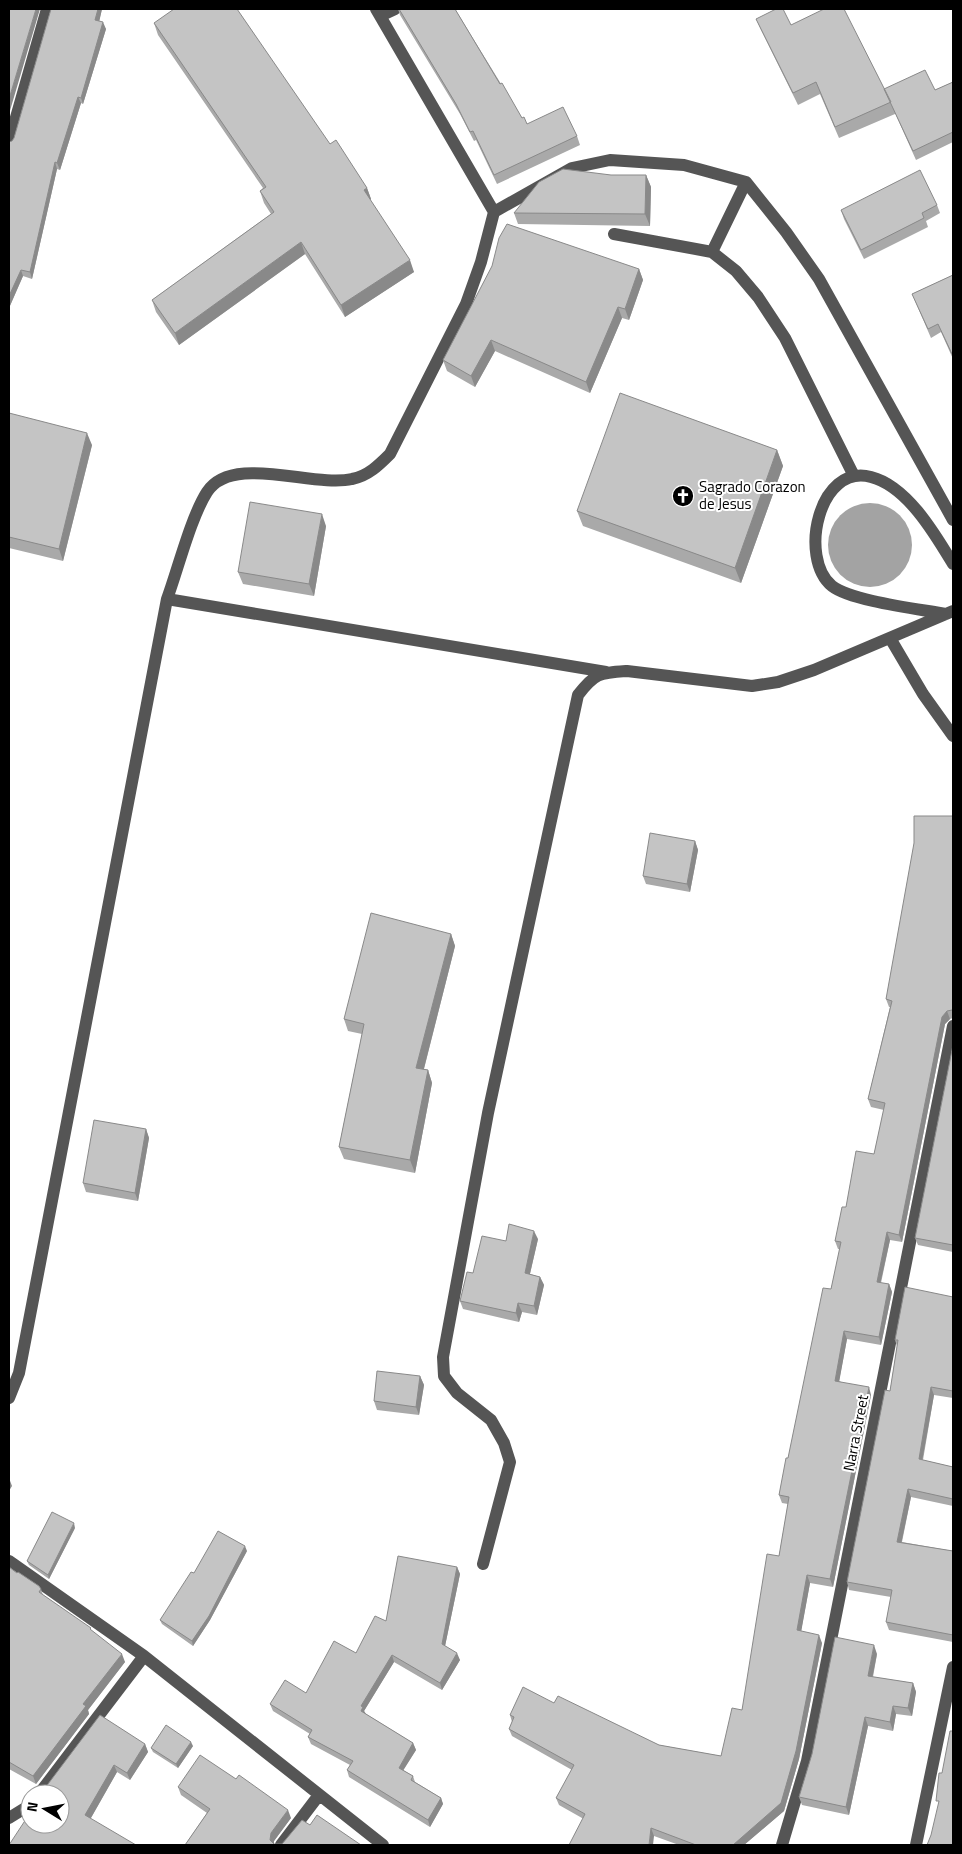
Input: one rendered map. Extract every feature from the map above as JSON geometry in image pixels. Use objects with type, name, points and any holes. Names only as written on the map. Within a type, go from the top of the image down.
[{"type":"street","points":[[9,142],[47,9]]},
{"type":"street","points":[[9,1398],[19,1373],[167,598],[208,492],[220,480],[237,473],[333,481],[353,479],[373,470],[390,454],[466,304],[481,262],[494,212],[378,13],[395,9]]},
{"type":"street","points":[[494,212],[572,168],[610,160],[684,165],[746,182],[786,232],[819,279],[872,370],[953,520]]},
{"type":"street","points":[[712,252],[746,182]]},
{"type":"street","points":[[614,234],[712,252],[736,271],[758,297],[786,338],[854,476]]},
{"type":"street","points":[[950,613],[852,595],[832,586],[820,573],[814,555],[818,522],[825,498],[839,482],[854,476],[871,476],[896,491],[914,507],[936,535],[953,564]]},
{"type":"street","points":[[167,598],[609,673]]},
{"type":"street","points":[[483,1564],[510,1462],[504,1443],[491,1420],[457,1393],[444,1376],[443,1357],[488,1112],[578,695],[591,678],[609,673],[627,672],[752,686],[778,682],[814,670],[950,613]]},
{"type":"street","points":[[890,638],[923,694],[953,736]]},
{"type":"street","name":"Narra Street","points":[[782,1845],[807,1761],[953,1026]]},
{"type":"street","points":[[9,1561],[144,1656],[383,1845]]},
{"type":"street","points":[[47,1784],[144,1656]]},
{"type":"street","points":[[916,1845],[953,1667]]},
{"type":"street","points":[[281,1845],[319,1795]]},
{"type":"street","points":[[9,1818],[20,1811]]},
{"type":"shaded area","points":[[870,503],[886,506],[900,515],[909,529],[912,545],[909,561],[900,575],[886,584],[870,587],[854,584],[840,575],[831,561],[828,545],[831,529],[840,515],[854,506]]},
{"type":"building","points":[[9,9],[36,9],[9,99]]},
{"type":"building","points":[[51,9],[98,9],[95,20],[103,22],[81,98],[78,97],[57,163],[55,162],[30,272],[21,270],[9,296],[9,142],[14,138]]},
{"type":"building","points":[[174,9],[237,9],[330,144],[336,140],[367,188],[364,190],[410,260],[341,305],[301,242],[175,333],[152,300],[274,212],[260,191],[266,187],[154,23]]},
{"type":"building","points":[[399,9],[455,9],[500,84],[502,83],[527,124],[563,107],[577,136],[494,175],[473,131],[470,132],[456,104]]},
{"type":"building","points":[[776,9],[783,9],[791,25],[824,9],[844,9],[891,102],[835,127],[816,82],[793,93],[756,19]]},
{"type":"building","points":[[925,70],[935,90],[953,82],[953,132],[913,151],[884,89]]},
{"type":"building","points":[[563,169],[611,175],[646,175],[645,214],[514,213],[539,182]]},
{"type":"building","points":[[920,170],[937,205],[922,213],[924,218],[861,250],[841,210]]},
{"type":"building","points":[[507,224],[639,269],[625,309],[618,307],[586,382],[491,340],[471,376],[443,360],[492,266],[499,238]]},
{"type":"building","points":[[953,275],[952,354],[938,324],[928,329],[912,294]]},
{"type":"building","name":"Sagrado Corazon de Jesus","points":[[620,393],[777,450],[735,568],[577,511]]},
{"type":"building","points":[[9,413],[87,433],[59,549],[9,537]]},
{"type":"building","points":[[250,502],[322,514],[309,584],[238,572]]},
{"type":"building","points":[[914,816],[953,816],[953,1011],[947,1011],[942,1017],[899,1235],[887,1232],[877,1282],[889,1284],[879,1337],[844,1331],[835,1381],[869,1387],[830,1579],[807,1575],[797,1630],[819,1635],[796,1751],[781,1803],[733,1845],[696,1845],[651,1828],[649,1845],[569,1845],[585,1814],[556,1798],[574,1765],[509,1729],[514,1717],[510,1715],[523,1687],[554,1703],[558,1696],[659,1745],[721,1756],[732,1708],[742,1710],[767,1554],[779,1556],[789,1497],[779,1495],[823,1288],[831,1289],[841,1242],[835,1241],[842,1207],[846,1207],[856,1151],[874,1154],[885,1103],[868,1099],[892,1001],[886,999],[914,843]]},
{"type":"building","points":[[650,833],[695,841],[687,884],[643,876]]},
{"type":"building","points":[[371,913],[451,934],[416,1068],[428,1070],[410,1160],[339,1147],[364,1024],[344,1019]]},
{"type":"building","points":[[953,1045],[953,1245],[915,1238]]},
{"type":"building","points":[[94,1120],[146,1129],[135,1193],[83,1183]]},
{"type":"building","points":[[509,1224],[534,1231],[525,1273],[540,1277],[534,1306],[518,1303],[516,1313],[460,1301],[467,1272],[473,1273],[482,1236],[506,1241]]},
{"type":"building","points":[[905,1287],[953,1297],[953,1391],[931,1387],[919,1459],[953,1467],[953,1499],[908,1489],[897,1542],[953,1551],[953,1635],[886,1622],[892,1590],[847,1582],[885,1390],[890,1391],[898,1340],[895,1340]]},
{"type":"building","points":[[377,1371],[420,1376],[416,1407],[374,1401]]},
{"type":"building","points":[[52,1512],[74,1523],[48,1575],[27,1561]]},
{"type":"building","points":[[218,1531],[245,1546],[209,1616],[192,1641],[160,1620],[191,1572],[194,1573]]},
{"type":"building","points":[[398,1556],[457,1567],[442,1644],[457,1653],[440,1683],[392,1655],[361,1706],[363,1707],[361,1711],[413,1743],[399,1768],[413,1776],[411,1780],[441,1798],[428,1820],[347,1770],[353,1761],[308,1737],[312,1730],[270,1704],[285,1680],[306,1693],[334,1641],[356,1653],[375,1616],[386,1621]]},
{"type":"building","points":[[9,1567],[39,1586],[41,1589],[39,1592],[91,1628],[122,1654],[83,1704],[86,1706],[33,1776],[9,1762]]},
{"type":"building","points":[[835,1637],[874,1645],[868,1676],[913,1683],[908,1708],[893,1706],[890,1722],[865,1717],[846,1807],[799,1797],[812,1754]]},
{"type":"building","points":[[100,1715],[145,1744],[127,1773],[114,1765],[85,1815],[136,1845],[9,1845],[20,1828],[20,1834],[70,1834],[70,1784],[48,1784]]},
{"type":"building","points":[[166,1725],[191,1742],[176,1764],[151,1748]]},
{"type":"building","points":[[950,1731],[953,1731],[953,1845],[927,1845],[939,1801],[936,1801],[939,1773],[942,1773]]},
{"type":"building","points":[[200,1755],[236,1779],[239,1775],[288,1810],[271,1833],[270,1840],[274,1844],[282,1844],[302,1820],[310,1825],[317,1815],[361,1845],[185,1845],[210,1809],[178,1787]]},
{"type":"place","name":"Sagrado Corazon de Jesus","points":[[683,496]]}]
